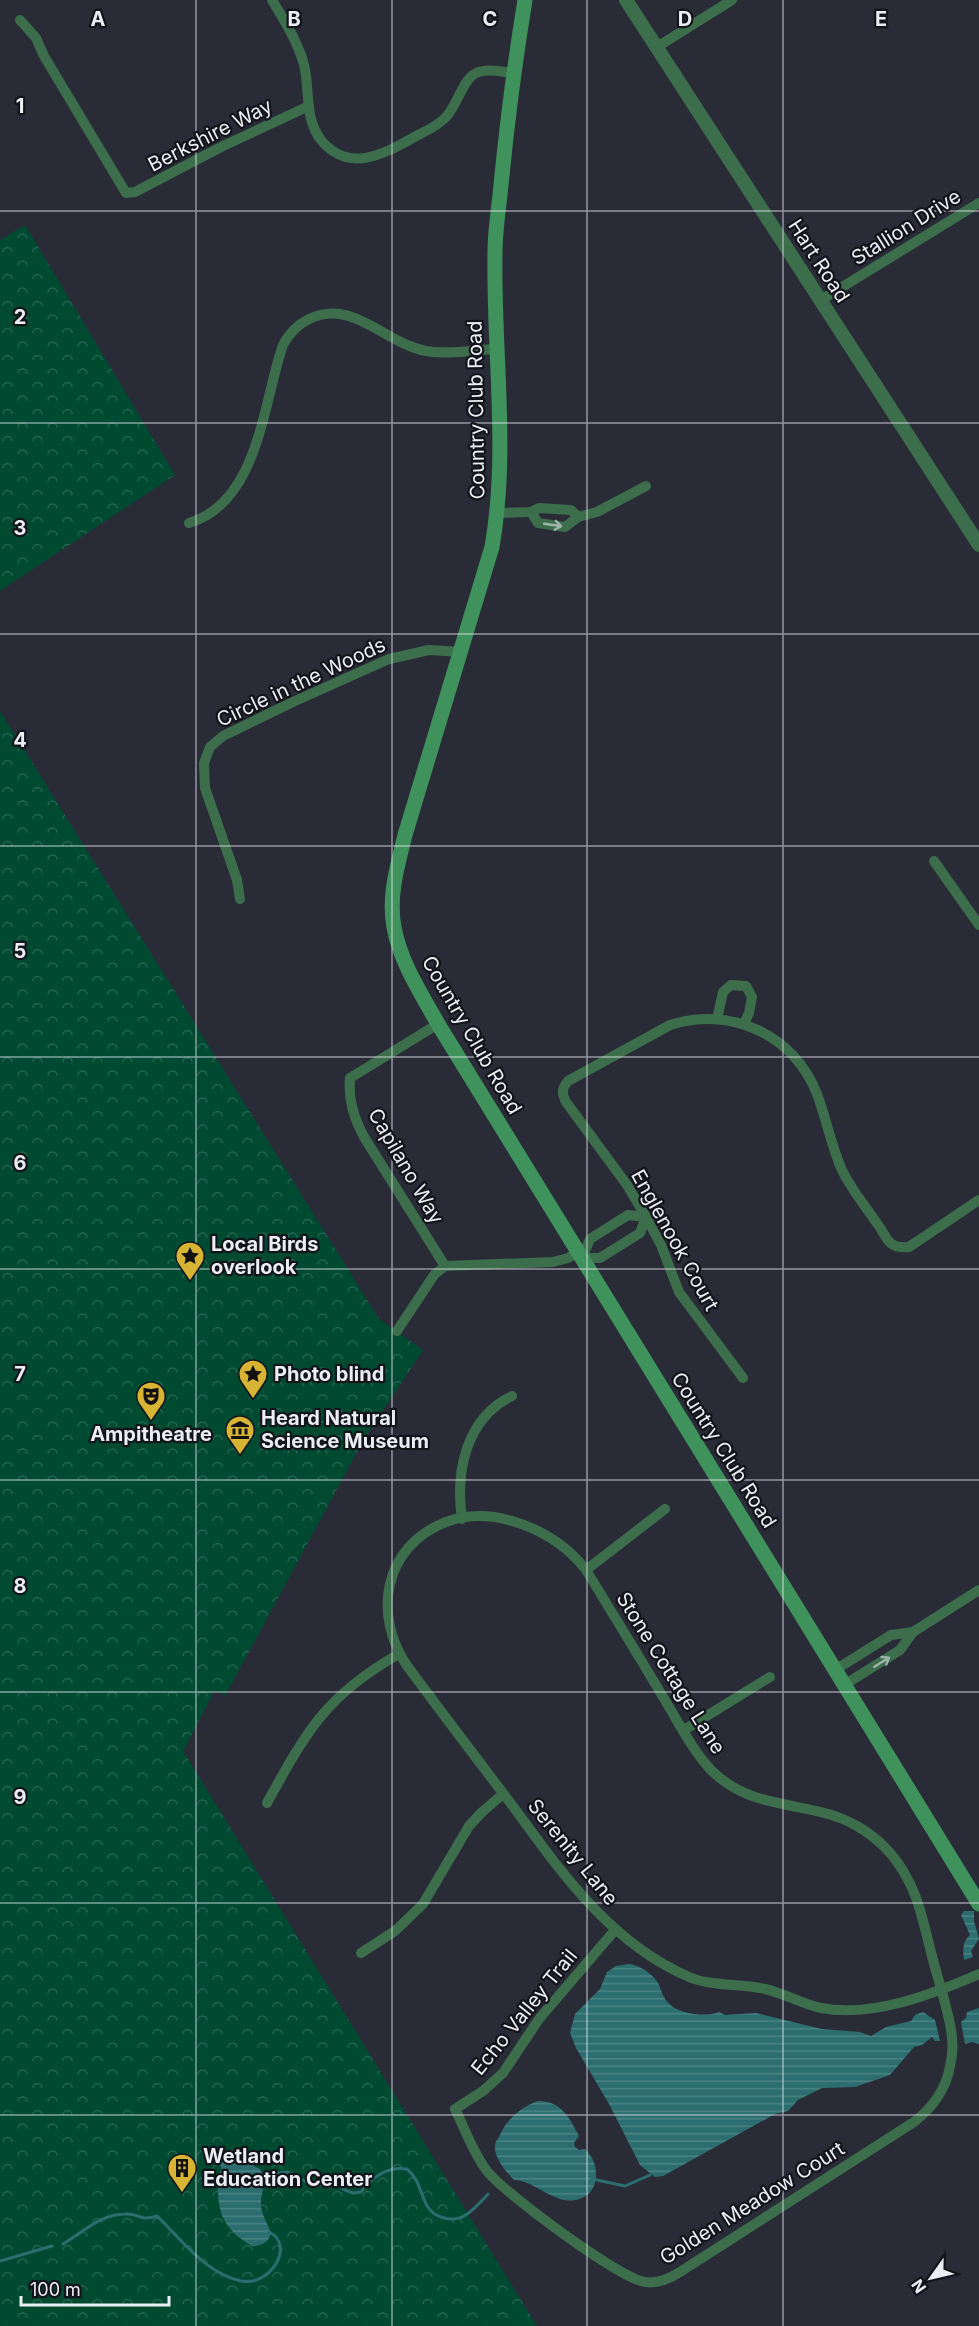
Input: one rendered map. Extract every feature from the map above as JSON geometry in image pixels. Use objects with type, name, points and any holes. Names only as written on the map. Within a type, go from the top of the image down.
[{"type":"main road","name":"Country Club Road","points":[[525,0],[513,74],[495,250],[501,469],[498,513],[492,547],[405,835],[394,882],[393,926],[406,966],[438,1024],[979,1904]]},
{"type":"street","points":[[272,0],[292,34],[304,63],[309,106],[315,130],[332,150],[351,157],[371,158],[383,154],[444,119],[456,106],[474,74],[486,71],[513,74]]},
{"type":"street","name":"Hart Road","points":[[626,0],[979,545]]},
{"type":"street","points":[[657,47],[732,0]]},
{"type":"street","name":"Berkshire Way","points":[[20,20],[36,38],[44,56],[126,193],[135,192],[223,146],[309,106]]},
{"type":"street","name":"Stallion Drive","points":[[821,300],[979,203]]},
{"type":"street","points":[[189,523],[204,518],[214,510],[228,495],[246,467],[259,439],[283,345],[289,334],[300,324],[323,314],[346,314],[398,342],[426,351],[496,349]]},
{"type":"street","points":[[531,512],[538,523],[565,526],[578,517],[597,512],[646,486]]},
{"type":"street","points":[[498,513],[531,512],[539,508],[571,510],[578,517]]},
{"type":"street","name":"Circle in the Woods","points":[[240,899],[237,880],[205,788],[204,763],[210,747],[223,736],[302,697],[389,659],[429,650],[461,652]]},
{"type":"street","points":[[934,861],[979,925]]},
{"type":"street","points":[[744,1024],[752,997],[746,986],[731,985],[723,992],[717,1019],[754,1027],[780,1042],[804,1068],[817,1093],[830,1141],[842,1170],[889,1244],[898,1248],[909,1247],[979,1200]]},
{"type":"street","name":"Englenook Court","points":[[717,1019],[683,1021],[670,1025],[568,1082],[563,1086],[562,1094],[571,1110],[627,1185],[646,1217],[661,1245],[679,1292],[743,1378]]},
{"type":"street","name":"Capilano Way","points":[[438,1024],[350,1078],[351,1102],[364,1137],[445,1266]]},
{"type":"street","points":[[397,1331],[434,1275],[445,1266],[553,1262],[580,1255],[600,1258],[640,1233],[646,1217],[628,1215],[590,1239],[580,1255]]},
{"type":"street","points":[[462,1519],[460,1477],[467,1448],[496,1404],[512,1396]]},
{"type":"street","points":[[586,1570],[665,1509]]},
{"type":"street","name":"Stone Cottage Lane","points":[[462,1519],[496,1518],[532,1529],[560,1545],[574,1557],[586,1570],[710,1769],[739,1790],[764,1801],[821,1811],[839,1817],[857,1826],[883,1845],[897,1861],[912,1889],[941,1990]]},
{"type":"street","name":"Serenity Lane","points":[[462,1519],[448,1522],[424,1534],[411,1545],[396,1567],[390,1583],[386,1609],[390,1633],[399,1654],[571,1884],[615,1930],[657,1960],[690,1977],[712,1983],[767,1989],[820,2008],[840,2010],[870,2008],[941,1990],[979,1974]]},
{"type":"street","points":[[844,1685],[900,1650],[913,1632],[979,1590]]},
{"type":"street","points":[[835,1670],[891,1635],[913,1632]]},
{"type":"street","points":[[267,1803],[296,1750],[319,1717],[356,1681],[399,1654]]},
{"type":"street","points":[[684,1730],[770,1677]]},
{"type":"street","points":[[361,1953],[395,1931],[423,1904],[469,1826],[503,1794]]},
{"type":"street","name":"Echo Valley Trail","points":[[455,2109],[483,2091],[503,2073],[539,2019],[615,1930]]},
{"type":"street","name":"Golden Meadow Court","points":[[455,2109],[480,2161],[496,2182],[510,2195],[626,2275],[645,2282],[663,2280],[680,2272],[914,2122],[930,2107],[944,2085],[951,2060],[951,2030],[941,1990]]},
{"type":"green space","points":[[25,225],[175,475],[0,591],[0,240]]},
{"type":"green space","points":[[0,711],[379,1319],[423,1350],[364,1439],[225,1696],[215,1690],[183,1751],[537,2326],[0,2326]]},
{"type":"shaded area","points":[[964,1911],[974,1911],[979,1939],[971,1951],[973,1957],[964,1960],[964,1944],[970,1935],[961,1915]]},
{"type":"shaded area","points":[[628,1964],[639,1967],[650,1974],[668,2003],[689,2013],[705,2015],[719,2012],[725,2015],[756,2013],[822,2029],[860,2032],[871,2036],[886,2027],[911,2021],[915,2015],[923,2012],[935,2020],[940,2041],[935,2041],[932,2037],[922,2045],[914,2047],[890,2075],[855,2087],[822,2088],[798,2100],[788,2111],[775,2114],[663,2176],[655,2177],[640,2165],[570,2033],[575,2014],[600,1989],[607,1972],[616,1966]]},
{"type":"shaded area","points":[[979,2008],[979,2044],[972,2042],[965,2044],[961,2022],[966,2018],[967,2012]]},
{"type":"shaded area","points":[[538,2101],[553,2104],[563,2111],[579,2136],[574,2143],[575,2147],[579,2150],[585,2149],[593,2160],[596,2170],[595,2181],[591,2191],[584,2197],[574,2200],[556,2198],[530,2184],[514,2180],[497,2157],[495,2144],[506,2124],[520,2110]]},
{"type":"shaded area","points":[[248,2157],[263,2175],[261,2206],[271,2233],[264,2243],[252,2246],[226,2224],[218,2197],[218,2174],[222,2170],[219,2162],[224,2159]]},
{"type":"waterway","points":[[261,2175],[288,2172],[312,2185],[337,2184],[353,2193],[361,2192],[375,2177],[387,2171],[407,2169],[417,2181],[430,2210],[449,2219],[468,2214],[488,2194]]},
{"type":"waterway","points":[[592,2179],[625,2186],[650,2175]]},
{"type":"waterway","points":[[63,2244],[92,2224],[108,2217],[125,2214],[143,2218],[157,2216],[195,2254],[216,2271],[241,2281],[252,2281],[270,2272],[280,2255],[277,2238],[269,2232]]},
{"type":"waterway","points":[[0,2261],[52,2246]]},
{"type":"place","name":"Local Birds overlook","points":[[190,1282]]},
{"type":"place","name":"Photo blind","points":[[253,1400]]},
{"type":"place","name":"Ampitheatre","points":[[151,1422]]},
{"type":"place","name":"Heard Natural Science Museum","points":[[240,1456]]},
{"type":"place","name":"Wetland Education Center","points":[[182,2194]]}]
